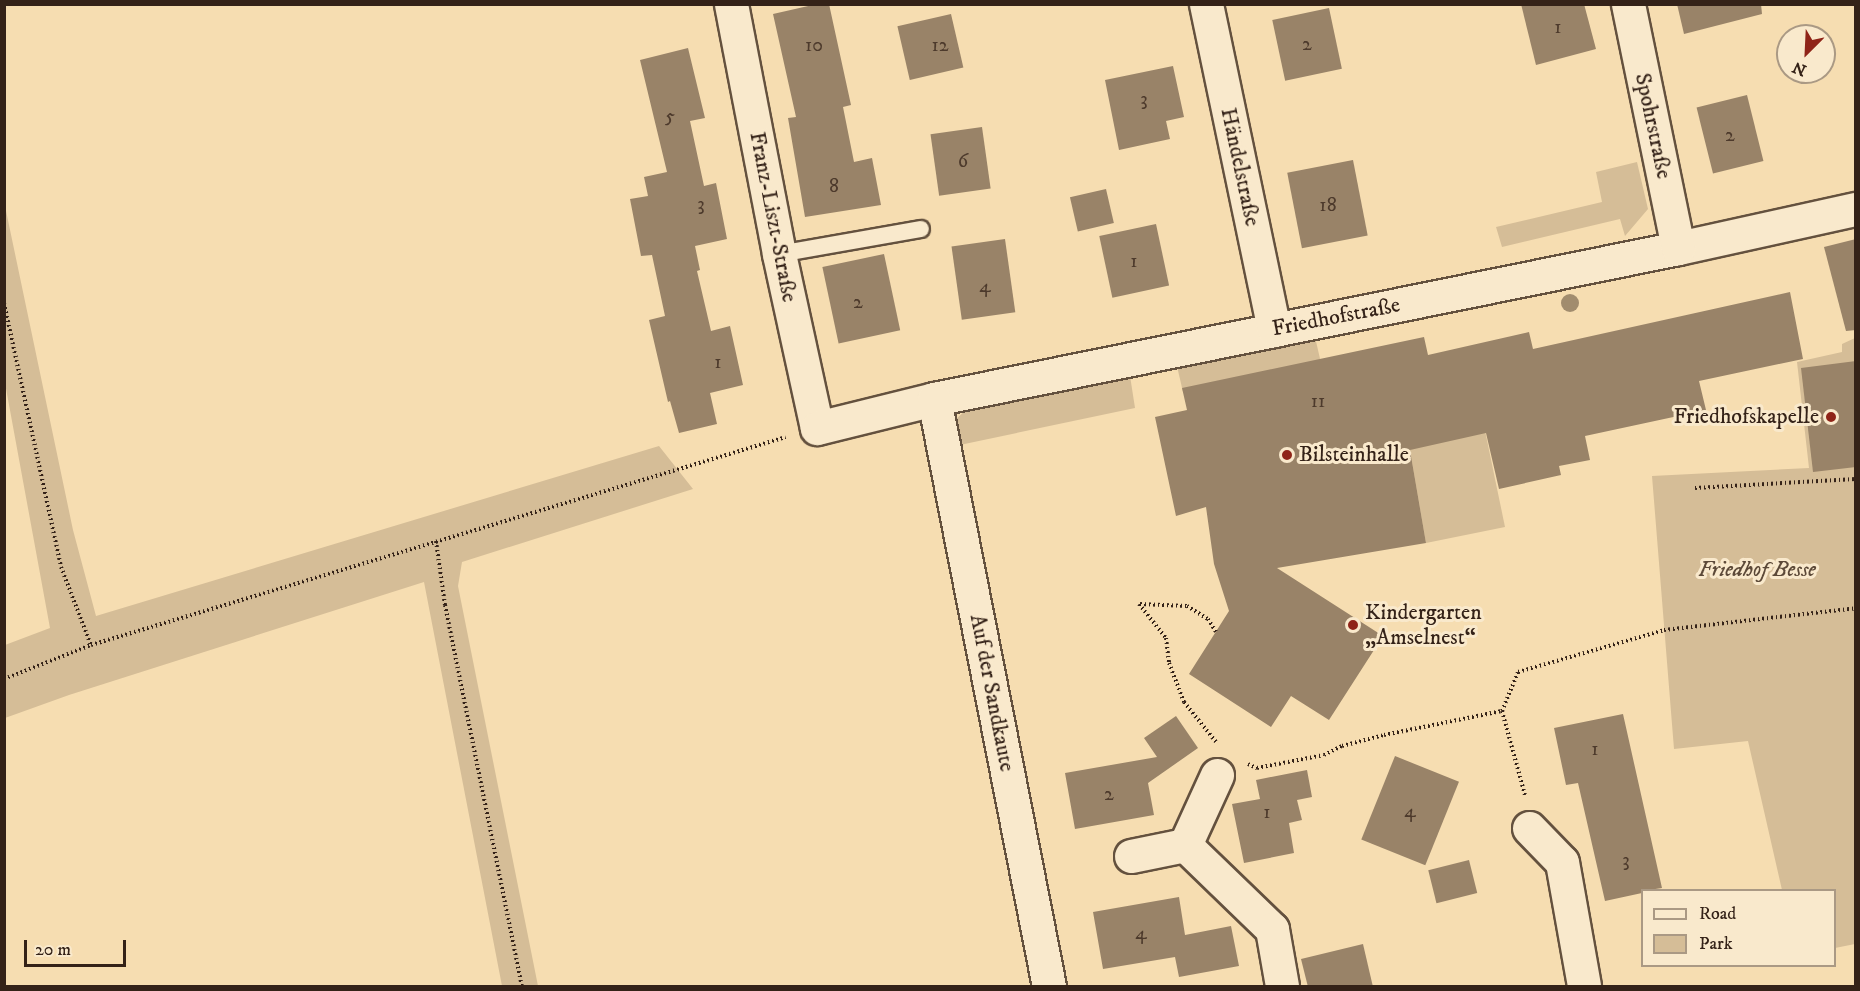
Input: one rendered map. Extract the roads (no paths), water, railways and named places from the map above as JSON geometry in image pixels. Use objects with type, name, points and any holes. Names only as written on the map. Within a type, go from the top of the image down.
[{"type":"street","name":"Franz-Liszt-Straße","points":[[731,4],[779,254],[817,428]]},
{"type":"street","name":"Händelstraße","points":[[1206,4],[1274,330]]},
{"type":"street","name":"Spohrstraße","points":[[1628,4],[1678,248]]},
{"type":"street","name":"Friedhofstraße","points":[[817,428],[934,399],[1678,248],[1856,208]]},
{"type":"street","name":"Auf der Sandkaute","points":[[934,399],[1049,987]]},
{"type":"street","points":[[1185,845],[1222,765]]},
{"type":"street","points":[[1529,828],[1562,862],[1584,987]]},
{"type":"street","points":[[1131,856],[1185,845]]},
{"type":"street","points":[[1185,845],[1272,929],[1282,987]]},
{"type":"lane","points":[[779,254],[921,229]]},
{"type":"place","name":"Friedhofskapelle","points":[[1831,417]]},
{"type":"place","name":"Bilsteinhalle","points":[[1287,455]]},
{"type":"place","name":"Kindergarten „Amselnest“","points":[[1353,625]]},
{"type":"park label","name":"Friedhof Besse","points":[[1757,570]]}]
